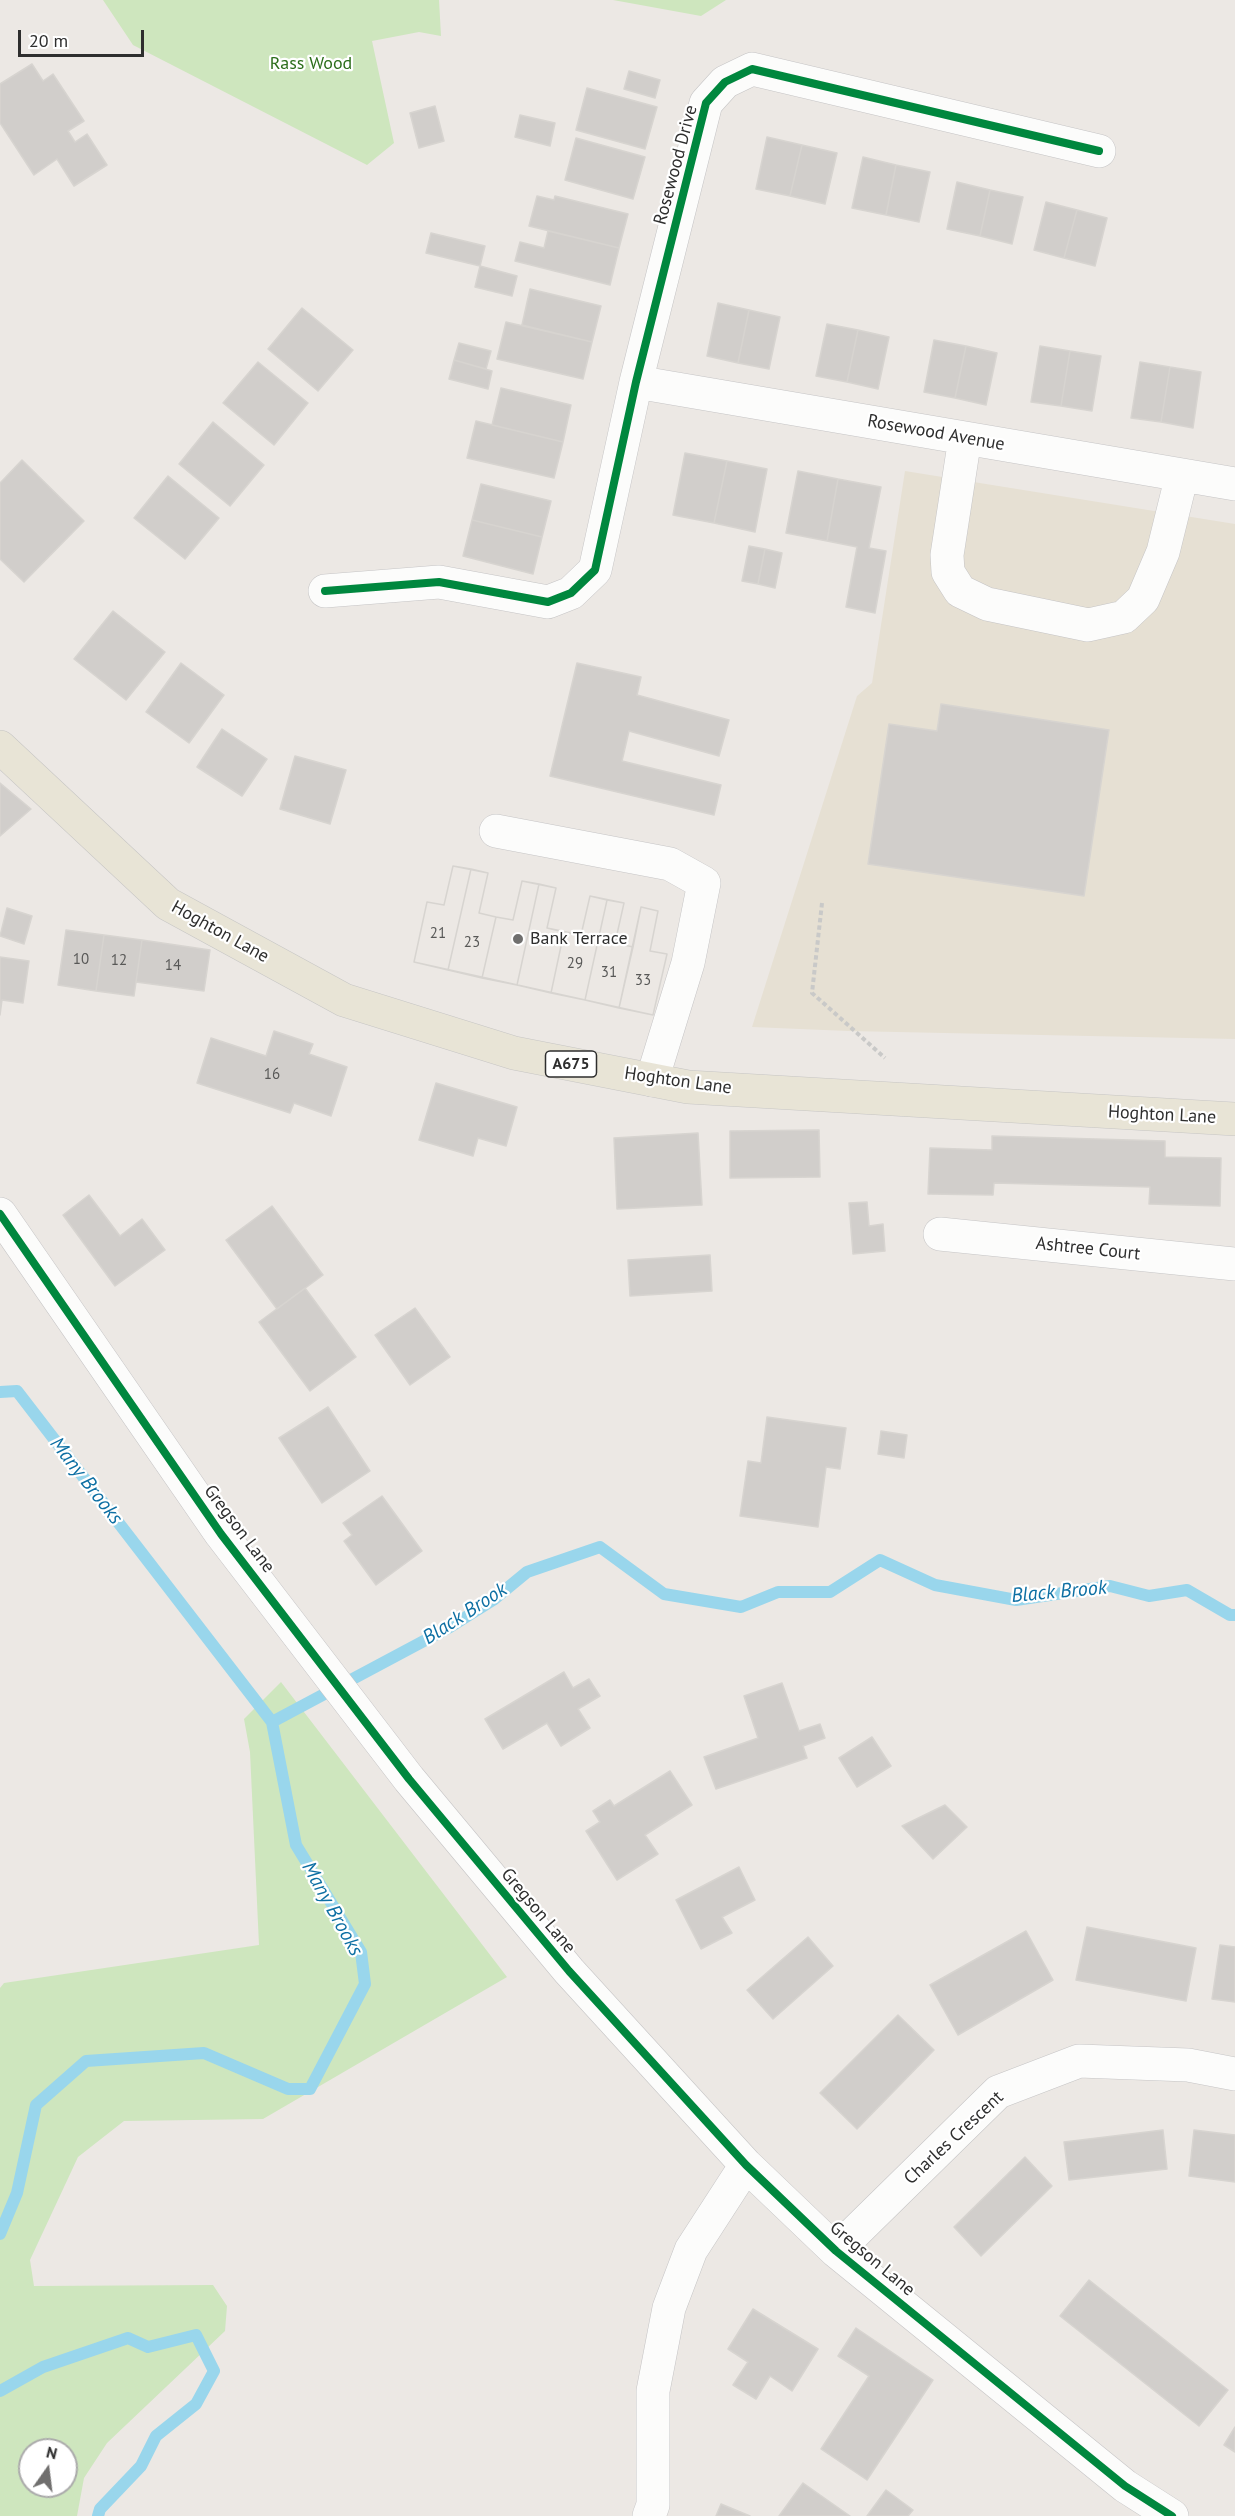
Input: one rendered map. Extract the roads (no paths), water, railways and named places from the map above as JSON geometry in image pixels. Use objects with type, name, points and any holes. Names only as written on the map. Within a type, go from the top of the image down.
[{"type":"main road","name":"Hoghton Lane","points":[[0,747],[168,904],[344,1000],[514,1053],[688,1087],[1235,1119]]},
{"type":"street","name":"Rosewood Drive","points":[[325,591],[439,582],[548,602],[572,593],[595,570],[636,382],[706,103],[725,82],[752,69],[1099,151]]},
{"type":"street","name":"Rosewood Avenue","points":[[636,382],[1235,484]]},
{"type":"street","points":[[965,438],[947,555],[948,572],[960,591],[987,604],[1088,625],[1124,617],[1143,599],[1163,552],[1182,475]]},
{"type":"street","points":[[496,831],[670,864],[704,884],[688,963],[652,1080]]},
{"type":"street","name":"Gregson Lane","points":[[0,1214],[221,1534],[409,1779],[568,1971],[746,2165],[836,2251],[1116,2479],[1172,2516]]},
{"type":"street","name":"Ashtree Court","points":[[940,1234],[1235,1264]]},
{"type":"street","name":"Charles Crescent","points":[[836,2251],[998,2092],[1079,2061],[1188,2065],[1235,2074]]},
{"type":"street","points":[[649,2516],[653,2505],[653,2391],[669,2308],[691,2250],[746,2165]]},
{"type":"waterway","name":"Many Brooks","points":[[0,1392],[17,1391],[272,1722],[296,1845],[361,1952],[365,1984],[310,2089],[288,2089],[204,2053],[86,2061],[36,2105],[17,2193],[0,2234]]},
{"type":"waterway","name":"Black Brook","points":[[272,1722],[450,1627],[493,1600],[527,1572],[600,1547],[664,1594],[741,1607],[778,1592],[830,1592],[880,1560],[935,1585],[1016,1600],[1110,1586],[1149,1596],[1187,1590],[1230,1615],[1235,1615]]},
{"type":"waterway","name":"Many Brooks","points":[[0,2391],[43,2367],[128,2338],[148,2347],[196,2335],[214,2371],[196,2404],[156,2436],[141,2466],[100,2509],[98,2516]]},
{"type":"place","name":"Bank Terrace","points":[[518,939]]},
{"type":"park label","name":"Rass Wood","points":[[311,64]]}]
